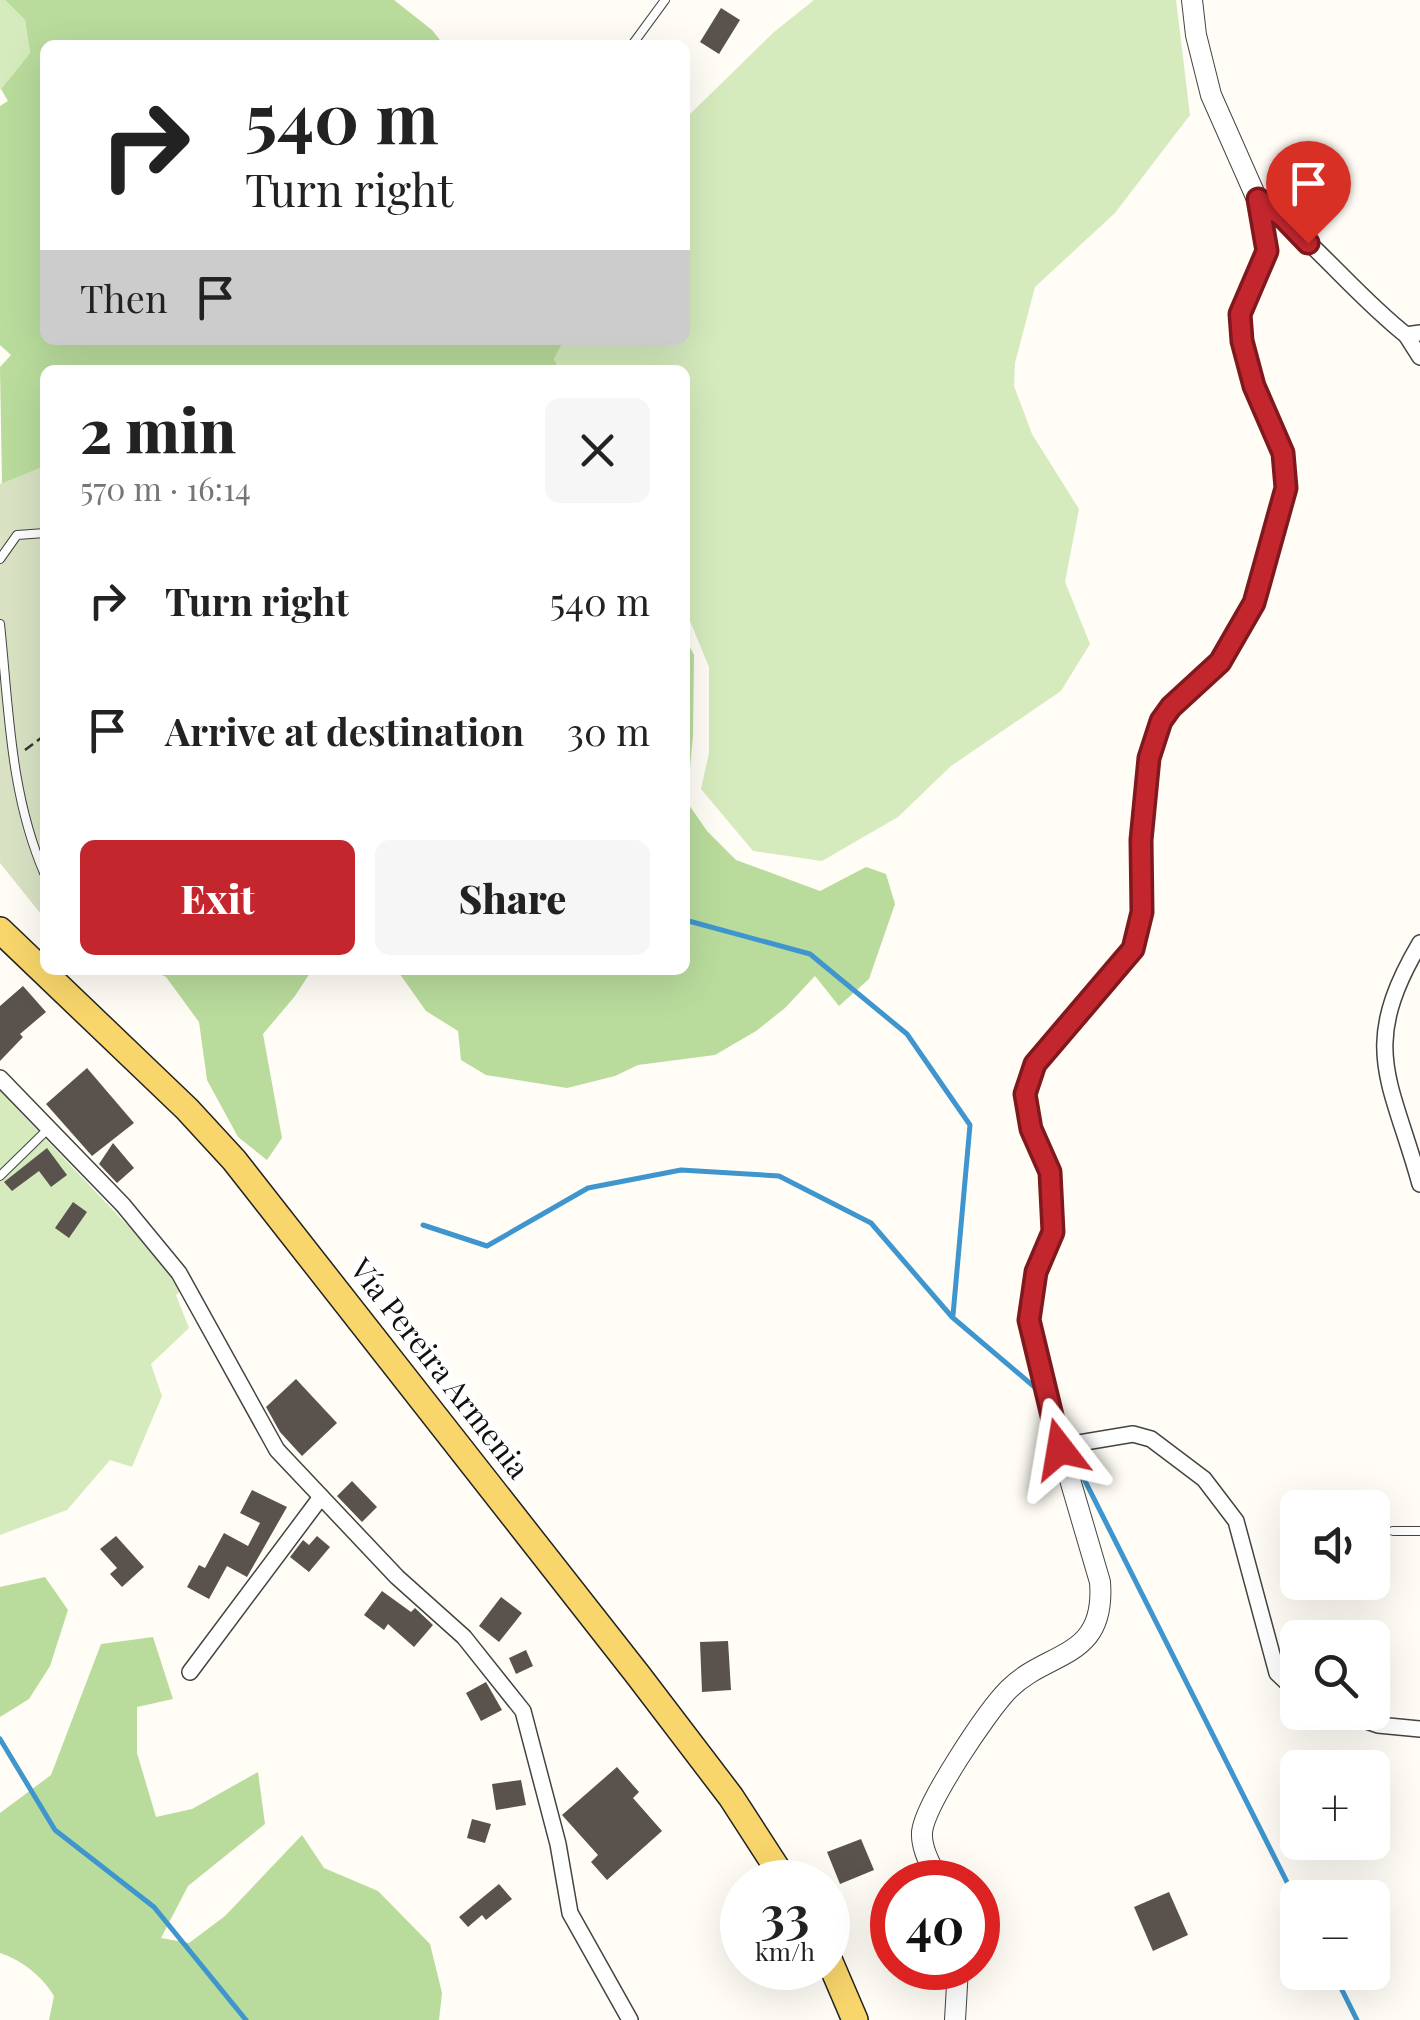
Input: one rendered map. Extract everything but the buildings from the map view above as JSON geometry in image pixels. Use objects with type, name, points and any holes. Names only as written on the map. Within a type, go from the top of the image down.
[{"type":"main road","name":"Vía Pereira Armenia","points":[[0,930],[40,968]]},
{"type":"main road","name":"Vía Pereira Armenia","points":[[47,975],[187,1108],[234,1160],[638,1675],[730,1797],[772,1860]]},
{"type":"main road","points":[[842,1990],[855,2020]]},
{"type":"street","points":[[929,1860],[922,1830],[932,1804],[983,1721],[1011,1686],[1077,1648],[1097,1619],[1102,1603],[1100,1582],[1060,1449],[1029,1320],[1036,1272],[1053,1232],[1050,1172],[1031,1129],[1025,1094],[1035,1064],[1133,949],[1142,912],[1141,840],[1149,758],[1161,721],[1220,662],[1254,603],[1286,488],[1283,453],[1254,386],[1242,341],[1240,314],[1267,251],[1258,199],[1210,95],[1192,0]]},
{"type":"street","points":[[1258,199],[1283,217],[1386,319],[1413,334],[1420,358]]},
{"type":"street","points":[[1420,944],[1404,971],[1386,1017],[1383,1050],[1388,1083],[1420,1184]]},
{"type":"street","points":[[0,1078],[123,1204],[179,1273],[277,1450],[397,1576],[464,1638],[523,1711],[558,1844],[570,1913],[630,2020]]},
{"type":"street","points":[[1060,1449],[1133,1434],[1151,1439],[1204,1479],[1236,1521],[1280,1675]]},
{"type":"street","points":[[190,1672],[321,1497]]},
{"type":"street","points":[[1390,1726],[1420,1729]]},
{"type":"street","points":[[955,2020],[957,1990]]},
{"type":"lane","points":[[636,40],[665,0]]},
{"type":"lane","points":[[0,559],[17,536],[40,534]]},
{"type":"lane","points":[[0,624],[12,760],[32,846],[40,864]]},
{"type":"lane","points":[[0,766],[12,760]]},
{"type":"lane","points":[[0,1176],[48,1130]]},
{"type":"lane","points":[[1393,1531],[1420,1530]]},
{"type":"path","points":[[12,760],[40,739]]},
{"type":"green space","points":[[0,0],[5,0],[25,20],[30,53],[0,90]]},
{"type":"green space","points":[[5,0],[394,0],[440,40],[40,40],[40,345],[561,345],[554,359],[557,365],[40,365],[40,468],[2,484],[0,367],[11,355],[0,345],[0,106],[8,101],[1,89],[30,53],[25,20]]},
{"type":"green space","points":[[814,0],[1176,0],[1190,115],[1115,213],[1035,287],[1015,363],[1014,386],[1032,434],[1079,509],[1065,582],[1090,644],[1061,691],[951,766],[898,817],[822,861],[753,851],[701,789],[709,753],[709,667],[690,621],[690,365],[557,365],[554,359],[561,345],[690,345],[690,114],[774,32]]},
{"type":"green space","points":[[40,468],[40,913],[0,863],[0,484]]},
{"type":"green space","points":[[690,647],[694,655],[690,768]]},
{"type":"green space","points":[[690,806],[707,831],[736,860],[820,891],[866,867],[886,874],[895,904],[869,979],[839,1006],[815,976],[756,1031],[715,1055],[638,1065],[615,1076],[567,1088],[486,1075],[461,1060],[458,1031],[426,1011],[401,975],[690,975]]},
{"type":"green space","points":[[162,975],[309,975],[263,1034],[282,1138],[267,1160],[238,1137],[207,1080],[199,1022]]},
{"type":"green space","points":[[0,1091],[185,1286],[176,1295],[189,1328],[151,1364],[162,1396],[132,1467],[110,1460],[67,1510],[0,1535]]},
{"type":"green space","points":[[45,1577],[68,1610],[50,1666],[29,1699],[0,1717],[0,1587]]},
{"type":"green space","points":[[153,1637],[173,1699],[137,1707],[137,1753],[156,1817],[192,1809],[258,1772],[265,1824],[188,1886],[161,1938],[189,1943],[225,1916],[302,1835],[324,1868],[378,1891],[430,1944],[442,1993],[439,2020],[49,2020],[54,1996],[49,1989],[24,1965],[0,1953],[0,1813],[51,1775],[101,1644]]},
{"type":"waterway","points":[[690,921],[810,954],[907,1034],[970,1125],[953,1315]]},
{"type":"waterway","points":[[423,1225],[487,1246],[588,1188],[681,1170],[779,1176],[871,1223],[952,1317],[1038,1390]]},
{"type":"waterway","points":[[1073,1457],[1286,1880]]},
{"type":"waterway","points":[[0,1739],[55,1830],[154,1907],[246,2020]]},
{"type":"waterway","points":[[1342,1990],[1357,2020]]},
{"type":"route","points":[[1060,1449],[1029,1320],[1036,1272],[1053,1232],[1050,1172],[1031,1129],[1025,1094],[1035,1064],[1133,949],[1142,912],[1141,840],[1149,758],[1161,721],[1220,662],[1254,603],[1286,488],[1283,453],[1254,386],[1242,341],[1240,314],[1267,251],[1258,199],[1283,217],[1308,243]]}]
